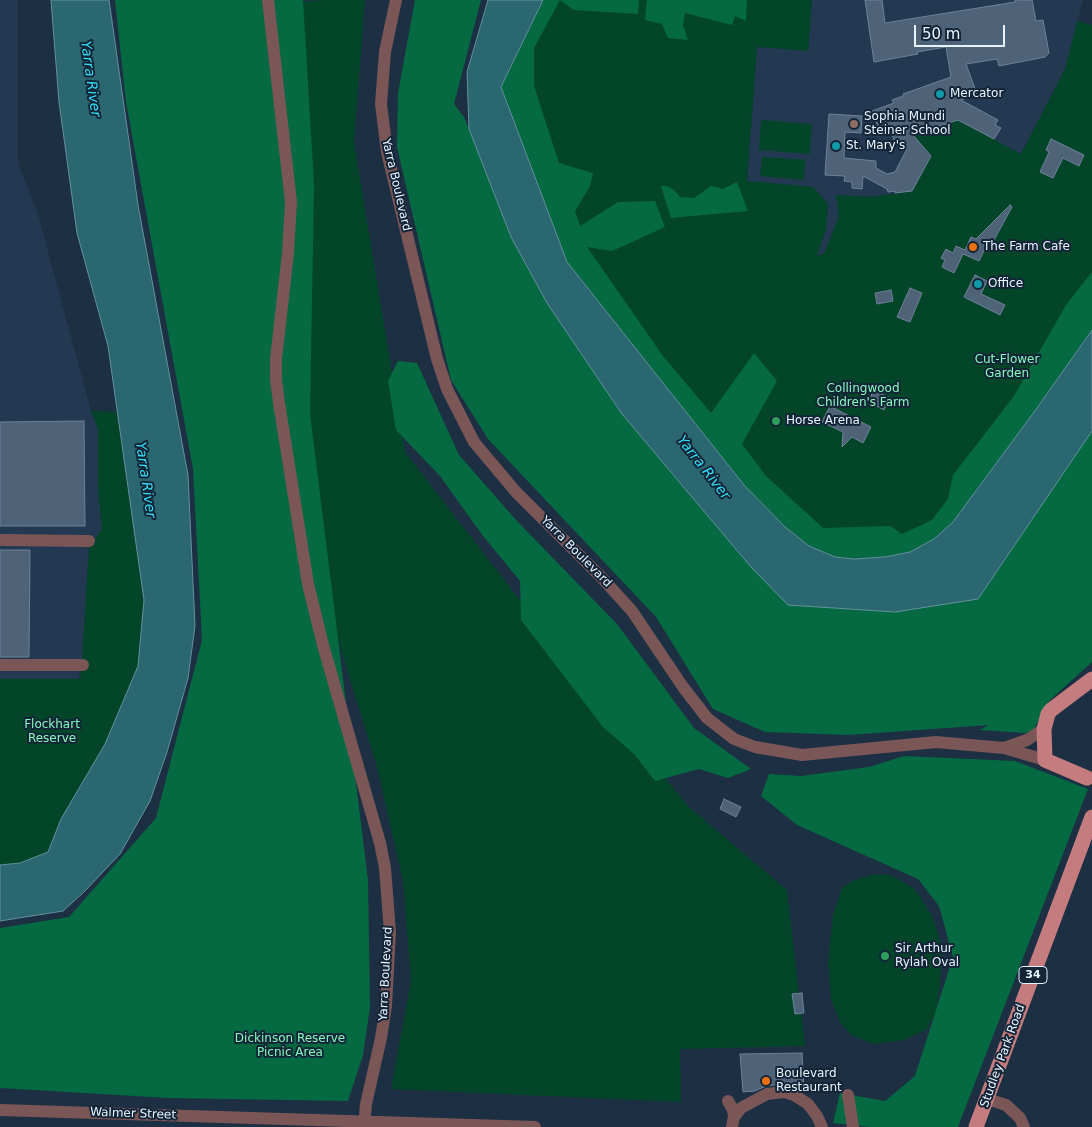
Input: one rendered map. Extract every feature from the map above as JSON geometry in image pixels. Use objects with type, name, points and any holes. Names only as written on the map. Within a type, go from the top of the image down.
[{"type":"main road","points":[[1045,760],[1044,728],[1048,714],[1092,679]]},
{"type":"main road","name":"Yarra Boulevard","points":[[1045,760],[1087,778]]},
{"type":"main road","name":"Studley Park Road","points":[[976,1127],[1092,817]]},
{"type":"street","name":"Yarra Boulevard","points":[[268,0],[291,202],[288,253],[276,359],[276,380],[281,422],[308,584],[323,645],[380,843],[385,868],[390,932],[386,1006],[366,1104],[364,1124]]},
{"type":"street","name":"Yarra Boulevard","points":[[396,0],[385,52],[381,104],[387,152],[437,359],[447,389],[474,442],[516,492],[602,578],[632,611],[683,687],[707,718],[734,739],[755,747],[802,755],[936,742],[1004,748],[1045,760]]},
{"type":"street","points":[[0,540],[89,541]]},
{"type":"street","points":[[0,665],[83,665]]},
{"type":"street","points":[[1004,748],[1028,740],[1044,728]]},
{"type":"street","points":[[733,1122],[741,1108],[754,1099],[767,1094],[784,1092],[794,1095],[808,1104],[822,1127]]},
{"type":"street","points":[[848,1095],[853,1127]]},
{"type":"street","points":[[987,1099],[1006,1105],[1020,1118],[1024,1127]]},
{"type":"street","points":[[728,1101],[733,1110],[733,1122]]},
{"type":"street","name":"Walmer Street","points":[[0,1110],[188,1121],[535,1127]]},
{"type":"shaded area","points":[[0,0],[18,0],[18,163],[37,211],[91,411],[98,428],[98,487],[102,529],[89,548],[82,660],[79,679],[0,679]]},
{"type":"shaded area","points":[[812,0],[1083,0],[1065,69],[1021,154],[914,136],[931,156],[912,191],[872,197],[836,195],[839,216],[824,254],[816,256],[826,229],[828,204],[813,187],[747,182],[757,47],[808,50]]},
{"type":"green space","name":"Dickinson Reserve Picnic Area","points":[[115,0],[303,0],[314,185],[310,414],[368,880],[370,1007],[363,1055],[348,1101],[168,1098],[0,1088],[0,928],[69,917],[156,818],[202,640],[193,469],[126,102]]},
{"type":"green space","points":[[323,0],[365,0],[354,142],[405,452],[548,636],[689,807],[787,890],[805,1046],[680,1049],[681,1102],[391,1089],[411,981],[403,881],[377,767],[334,627],[304,509],[291,3]]},
{"type":"green space","points":[[415,0],[481,0],[454,104],[464,117],[511,237],[547,303],[622,414],[751,567],[895,612],[1092,431],[1092,662],[1050,700],[1034,729],[1026,733],[979,730],[989,725],[848,735],[765,732],[713,709],[656,617],[488,439],[451,380],[397,147],[398,93]]},
{"type":"green space","name":"Collingwood Children's Farm","points":[[543,0],[812,0],[808,51],[757,47],[747,181],[813,187],[828,204],[826,229],[817,256],[824,254],[839,216],[836,195],[872,197],[912,191],[931,156],[913,135],[958,120],[1021,154],[1065,69],[1077,21],[1092,25],[1092,330],[953,522],[835,557],[567,262],[501,87]]},
{"type":"green space","points":[[543,0],[560,0],[534,48],[534,86],[559,163],[593,173],[590,186],[575,211],[580,226],[618,202],[655,201],[665,227],[612,251],[587,247],[663,356],[711,413],[754,353],[777,381],[742,444],[766,476],[823,528],[890,526],[902,534],[932,520],[948,499],[953,475],[1014,396],[1066,305],[1092,272],[1092,330],[953,522],[934,539],[910,552],[885,557],[854,559],[835,557],[809,546],[785,527],[744,485],[567,262],[501,87]]},
{"type":"green space","points":[[560,0],[639,0],[638,14],[574,10]]},
{"type":"green space","points":[[647,0],[747,0],[746,21],[735,16],[732,25],[685,13],[683,25],[688,40],[668,38],[662,24],[645,20]]},
{"type":"green space","points":[[761,120],[812,124],[810,154],[759,150]]},
{"type":"green space","points":[[762,157],[805,160],[804,180],[760,176]]},
{"type":"green space","points":[[737,182],[748,211],[671,218],[661,186],[674,190],[680,197],[694,198],[711,186],[723,189]]},
{"type":"green space","points":[[398,361],[417,363],[459,455],[517,521],[617,624],[694,728],[751,769],[728,778],[699,769],[655,781],[634,754],[603,727],[521,620],[520,581],[483,536],[440,476],[396,430],[388,381]]},
{"type":"green space","name":"Flockhart Reserve","points":[[91,411],[117,412],[144,600],[138,666],[105,744],[61,819],[48,852],[20,863],[0,865],[0,679],[80,679],[89,548],[102,529],[98,487],[98,428]]},
{"type":"green space","points":[[904,756],[1015,761],[1088,789],[958,1127],[870,1127],[833,1123],[840,1093],[885,1101],[915,1076],[953,957],[939,906],[918,879],[797,825],[761,796],[769,774],[801,776],[869,767]]},
{"type":"green space","name":"Sir Arthur Rylah Oval","points":[[877,874],[891,875],[915,889],[933,917],[942,949],[936,1012],[926,1030],[904,1040],[873,1044],[851,1035],[840,1022],[831,999],[828,962],[833,915],[842,888],[854,880]]},
{"type":"water","name":"Yarra River","points":[[51,0],[109,0],[138,205],[188,475],[195,626],[188,678],[167,752],[150,801],[120,854],[63,911],[0,921],[0,865],[20,863],[48,852],[61,819],[105,744],[138,666],[144,600],[108,346],[77,233],[59,102]]},
{"type":"water","name":"Yarra River","points":[[488,0],[543,0],[501,87],[567,262],[744,485],[785,527],[809,546],[835,557],[854,559],[885,557],[910,552],[934,539],[953,522],[1092,330],[1092,431],[978,599],[895,612],[788,605],[751,567],[622,414],[547,303],[511,237],[469,129],[467,72]]},
{"type":"building","points":[[865,0],[882,0],[885,23],[1015,2],[1015,0],[1032,0],[1036,21],[1043,20],[1049,53],[1045,57],[999,66],[997,59],[966,64],[977,94],[961,100],[998,120],[995,125],[1001,128],[994,139],[958,120],[913,135],[931,156],[912,191],[888,192],[887,189],[863,176],[862,189],[852,188],[852,182],[844,181],[845,176],[825,175],[829,114],[862,116],[861,133],[845,132],[844,158],[876,161],[876,168],[887,174],[895,172],[907,149],[899,138],[894,140],[889,126],[879,129],[872,111],[894,103],[892,100],[903,96],[903,94],[951,77],[946,47],[874,62]]},
{"type":"building","points":[[1051,139],[1084,155],[1079,166],[1063,158],[1053,178],[1040,172],[1049,152],[1046,150]]},
{"type":"building","points":[[1010,205],[1012,207],[994,240],[990,238],[979,261],[963,254],[954,273],[942,267],[945,260],[941,258],[946,249],[953,253],[956,246],[965,250],[971,237],[976,239]]},
{"type":"building","points":[[975,275],[987,281],[981,294],[1005,305],[1000,315],[964,297]]},
{"type":"building","points":[[910,288],[922,293],[910,322],[897,317]]},
{"type":"building","points":[[891,290],[893,301],[877,304],[875,293]]},
{"type":"building","points":[[874,390],[890,398],[884,410],[868,401]]},
{"type":"building","points":[[830,406],[871,427],[863,443],[852,437],[842,447],[843,432],[822,422]]},
{"type":"building","points":[[84,421],[85,526],[0,526],[0,422]]},
{"type":"building","points":[[0,550],[30,550],[29,657],[0,657]]},
{"type":"building","points":[[724,799],[741,807],[736,817],[720,809]]},
{"type":"building","points":[[802,993],[804,1013],[795,1014],[792,994]]},
{"type":"building","points":[[802,1053],[804,1089],[783,1084],[743,1092],[740,1054]]},
{"type":"place","name":"Mercator","points":[[940,94]]},
{"type":"place","name":"Sophia Mundi Steiner School","points":[[854,124]]},
{"type":"place","name":"St. Mary's","points":[[836,146]]},
{"type":"place","name":"The Farm Cafe","points":[[973,247]]},
{"type":"place","name":"Office","points":[[978,284]]},
{"type":"place","name":"Horse Arena","points":[[776,421]]},
{"type":"place","name":"Sir Arthur Rylah Oval","points":[[885,956]]},
{"type":"place","name":"Boulevard Restaurant","points":[[766,1081]]},
{"type":"park label","name":"Cut-Flower Garden","points":[[1007,367]]}]
